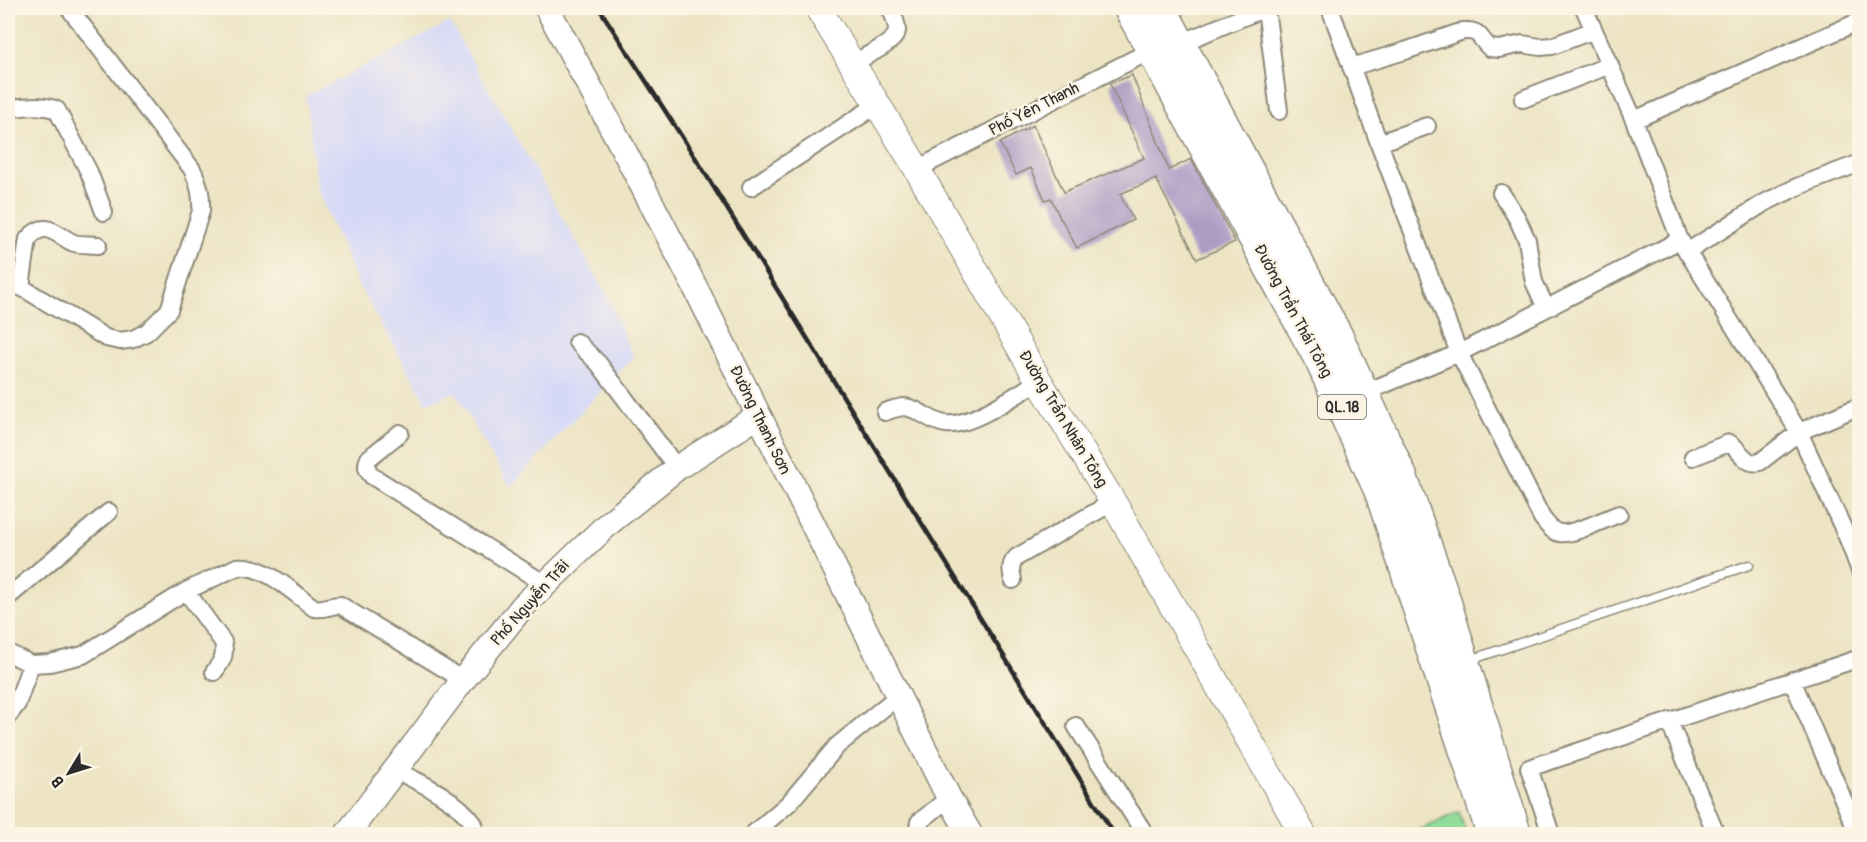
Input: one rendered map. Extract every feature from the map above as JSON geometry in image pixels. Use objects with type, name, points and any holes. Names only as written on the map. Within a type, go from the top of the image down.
[{"type":"highway","name":"Đường Trần Thái Tông","points":[[1129,8],[1152,50],[1269,236],[1338,337],[1402,477],[1443,593],[1516,834]]},
{"type":"highway","name":"Đường Trần Thái Tông","points":[[1161,8],[1181,43],[1269,236],[1321,362],[1380,492],[1492,834]]},
{"type":"main road","name":"Đường Trần Nhân Tông","points":[[818,8],[917,169],[1113,502],[1304,834]]},
{"type":"street","points":[[69,8],[192,169],[202,197],[201,212],[169,310],[147,332],[133,339],[120,341],[106,338],[14,287],[28,239],[40,229],[53,230],[74,243],[98,245]]},
{"type":"street","name":"Đường Thanh Sơn","points":[[547,8],[694,285],[949,798],[970,834]]},
{"type":"street","points":[[852,63],[895,37],[897,31],[890,8]]},
{"type":"street","points":[[1181,43],[1265,8],[1279,111]]},
{"type":"street","points":[[1330,8],[1378,143],[1459,353],[1542,518],[1550,529],[1559,533],[1572,532],[1618,514]]},
{"type":"street","points":[[1584,8],[1634,120],[1684,246],[1799,432],[1854,538],[1860,571]]},
{"type":"street","points":[[1634,120],[1860,21]]},
{"type":"street","points":[[1351,67],[1463,31],[1473,30],[1490,48],[1499,49],[1522,44],[1540,47],[1552,45],[1594,30]]},
{"type":"street","name":"Phố Yên Thanh","points":[[917,169],[1152,50]]},
{"type":"street","points":[[1523,99],[1610,65]]},
{"type":"street","points":[[752,187],[877,105]]},
{"type":"street","points":[[8,109],[23,106],[48,106],[57,110],[89,172],[104,212]]},
{"type":"street","points":[[1378,143],[1426,126]]},
{"type":"street","points":[[1364,393],[1459,353],[1546,308],[1684,246],[1799,186],[1860,163]]},
{"type":"street","points":[[1501,193],[1517,218],[1527,240],[1534,282],[1546,308]]},
{"type":"street","points":[[578,342],[599,364],[677,468]]},
{"type":"street","points":[[885,412],[901,407],[908,408],[943,424],[957,425],[994,408],[1040,381]]},
{"type":"street","points":[[1693,457],[1729,443],[1754,464],[1760,462],[1799,432],[1860,406]]},
{"type":"street","name":"Phố Nguyễn Trãi","points":[[347,834],[463,680],[523,606],[609,523],[677,468],[758,416]]},
{"type":"street","points":[[400,433],[366,463],[367,470],[372,476],[546,584]]},
{"type":"street","points":[[1013,580],[1012,562],[1017,557],[1113,502]]},
{"type":"street","points":[[8,597],[109,512]]},
{"type":"street","points":[[8,653],[31,664],[50,663],[83,655],[186,591],[237,567],[246,566],[256,568],[266,574],[314,608],[340,605],[463,680]]},
{"type":"street","points":[[186,591],[223,642],[224,658],[214,672]]},
{"type":"street","points":[[1551,834],[1528,768],[1860,658]]},
{"type":"street","points":[[8,716],[17,704],[31,664]]},
{"type":"street","points":[[1792,680],[1858,834]]},
{"type":"street","points":[[753,834],[789,803],[837,746],[898,696]]},
{"type":"street","points":[[1669,721],[1716,834]]},
{"type":"street","points":[[1076,726],[1145,834]]},
{"type":"street","points":[[395,770],[434,790],[466,813],[474,824],[472,834]]},
{"type":"street","points":[[917,834],[919,822],[949,798]]},
{"type":"lane","points":[[1464,662],[1749,565]]},
{"type":"shaded area","points":[[450,22],[607,295],[633,357],[510,487],[455,392],[427,403],[359,286],[317,190],[306,96]]},
{"type":"green space","points":[[1459,812],[1466,834],[1411,834]]},
{"type":"building","points":[[1132,75],[1169,170],[1191,159],[1235,242],[1197,259],[1156,179],[1120,194],[1133,220],[1077,248],[1051,198],[1045,200],[1031,168],[1016,175],[1000,143],[1033,125],[1064,192],[1144,158],[1110,84]]},
{"type":"railway","points":[[599,8],[700,165],[1114,834]]}]
